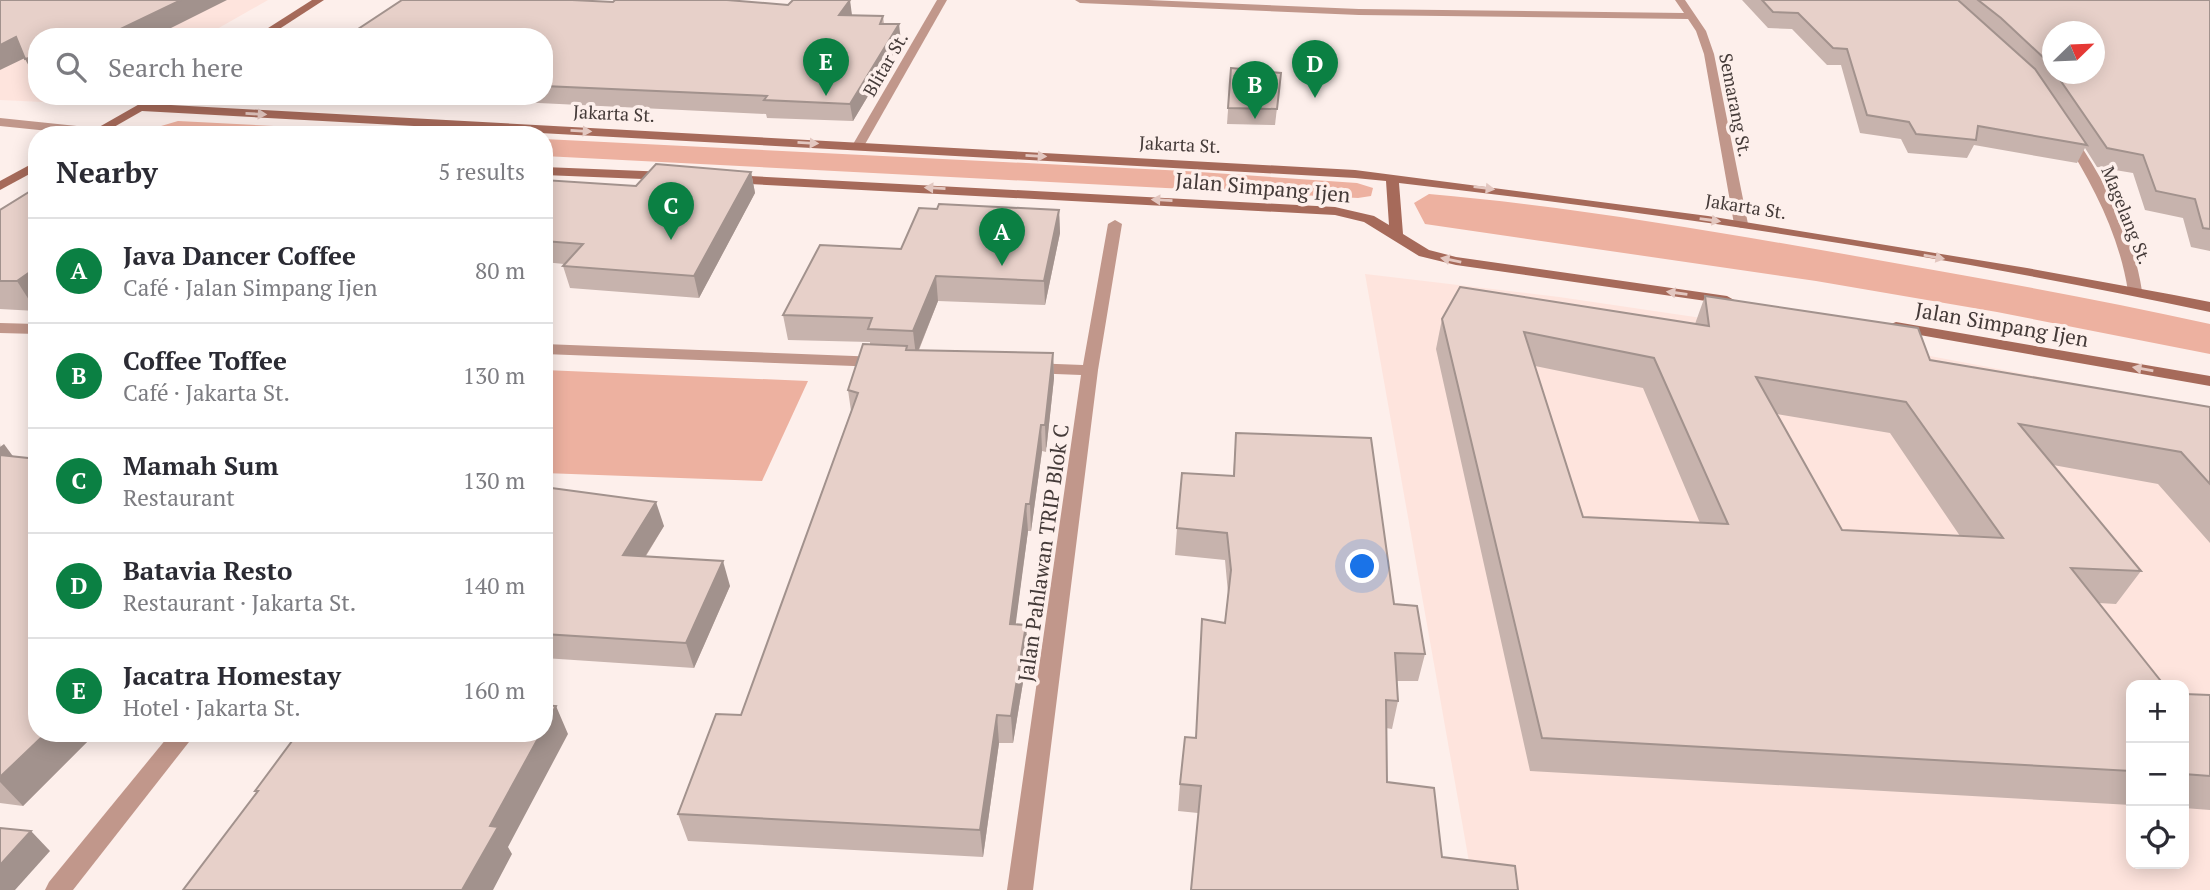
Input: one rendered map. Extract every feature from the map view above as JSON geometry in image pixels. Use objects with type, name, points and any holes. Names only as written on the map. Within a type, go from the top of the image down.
[{"type":"main road","points":[[274,28],[320,0]]},
{"type":"main road","points":[[106,126],[143,105]]},
{"type":"main road","name":"Jakarta St.","points":[[139,107],[489,126]]},
{"type":"main road","name":"Jakarta St.","points":[[553,129],[1392,178],[1525,193],[1741,224],[2135,291],[2210,307]]},
{"type":"main road","points":[[0,186],[28,170]]},
{"type":"main road","points":[[553,171],[683,177]]},
{"type":"main road","name":"Jalan Simpang Ijen","points":[[710,178],[1289,206],[1335,211],[1369,219],[1424,253],[1456,261],[1744,302]]},
{"type":"main road","points":[[1392,178],[1396,234]]},
{"type":"main road","name":"Jalan Simpang Ijen","points":[[1880,325],[2210,381]]},
{"type":"street","name":"Blitar St.","points":[[858,146],[942,0]]},
{"type":"street","points":[[1080,0],[1371,12],[1691,16]]},
{"type":"street","name":"Semarang St.","points":[[1680,0],[1701,31],[1709,54],[1741,224]]},
{"type":"street","points":[[0,122],[34,126]]},
{"type":"street","name":"Magelang St.","points":[[2060,123],[2098,182],[2133,272],[2135,291]]},
{"type":"street","name":"Jalan Pahlawan TRIP Blok C","points":[[1020,890],[1090,370],[1115,224]]},
{"type":"street","points":[[0,328],[28,329]]},
{"type":"street","points":[[553,349],[899,363]]},
{"type":"street","points":[[1008,367],[1090,370]]},
{"type":"street","points":[[58,890],[178,742]]},
{"type":"shaded area","points":[[0,0],[268,0],[219,28],[28,28],[28,101],[0,100]]},
{"type":"shaded area","points":[[178,121],[275,126],[161,126]]},
{"type":"shaded area","points":[[553,139],[1185,171],[1357,183],[1373,188],[1371,196],[1358,198],[553,156]]},
{"type":"shaded area","points":[[1429,194],[1534,205],[1689,228],[1936,270],[2119,305],[2210,324],[2210,354],[1997,312],[1816,281],[1425,224],[1414,203]]},
{"type":"shaded area","points":[[1365,274],[1559,297],[1830,337],[2210,409],[2210,890],[1474,890]]},
{"type":"shaded area","points":[[553,370],[808,381],[762,481],[553,473]]},
{"type":"building","points":[[0,0],[181,0],[123,28],[28,28],[28,58],[25,59],[16,37],[0,45]]},
{"type":"building","points":[[402,0],[727,0],[788,5],[793,0],[850,0],[839,15],[883,16],[880,24],[899,24],[850,104],[764,100],[767,96],[553,86],[553,28],[360,28]]},
{"type":"building","points":[[1762,0],[1958,0],[2035,69],[2042,84],[2045,84],[2087,145],[1978,126],[1976,140],[1916,134],[1909,122],[1867,115],[1847,49],[1833,48],[1798,13],[1773,12]]},
{"type":"building","points":[[1978,0],[2210,0],[2210,229],[2203,228],[2195,199],[2156,191],[2143,155],[2107,148],[2063,84],[2105,84],[2105,21],[2042,21],[2042,56]]},
{"type":"building","points":[[1231,68],[1281,73],[1277,109],[1228,108]]},
{"type":"building","points":[[656,164],[751,172],[694,276],[563,266],[583,244],[553,242],[553,181],[636,186]]},
{"type":"building","points":[[28,193],[28,273],[17,281],[0,281],[0,210]]},
{"type":"building","points":[[939,204],[1059,210],[1044,281],[936,276],[913,331],[868,329],[872,318],[783,315],[820,245],[901,249],[919,208],[937,209]]},
{"type":"building","points":[[1460,287],[1709,326],[1705,296],[1918,328],[1930,360],[2210,407],[2210,484],[2181,452],[2019,424],[2141,571],[2071,568],[2160,680],[2126,680],[2126,771],[1542,738],[1442,319]],"holes":[[[1524,332],[1654,358],[1728,524],[1583,517]],[[1756,377],[1906,402],[2003,538],[1842,530]]]},
{"type":"building","points":[[863,344],[907,346],[906,350],[1053,353],[1045,425],[1041,425],[1030,504],[1026,504],[1010,624],[1026,625],[1011,716],[997,715],[980,830],[678,814],[716,714],[741,715],[858,393],[848,390]]},
{"type":"building","points":[[1236,433],[1371,438],[1394,604],[1417,606],[1425,654],[1395,653],[1398,701],[1386,700],[1387,782],[1434,788],[1442,857],[1515,866],[1518,890],[1191,890],[1201,786],[1180,784],[1185,737],[1196,738],[1202,619],[1225,623],[1231,570],[1227,533],[1177,528],[1182,473],[1234,476]]},
{"type":"building","points":[[0,455],[28,458],[28,742],[37,742],[0,777]]},
{"type":"building","points":[[553,488],[656,502],[623,555],[723,561],[686,643],[553,635]]},
{"type":"building","points":[[2189,694],[2210,695],[2210,776],[2189,774]]},
{"type":"building","points":[[291,742],[536,742],[490,826],[498,827],[462,890],[183,890],[258,791],[255,791]]},
{"type":"building","points":[[0,828],[31,831],[0,865]]},
{"type":"place","name":"Jacatra Homestay","points":[[826,96]]},
{"type":"place","name":"Batavia Resto","points":[[1315,98]]},
{"type":"place","name":"Coffee Toffee","points":[[1255,119]]},
{"type":"place","name":"Mamah Sum","points":[[671,240]]},
{"type":"place","name":"Java Dancer Coffee","points":[[1002,266]]}]
